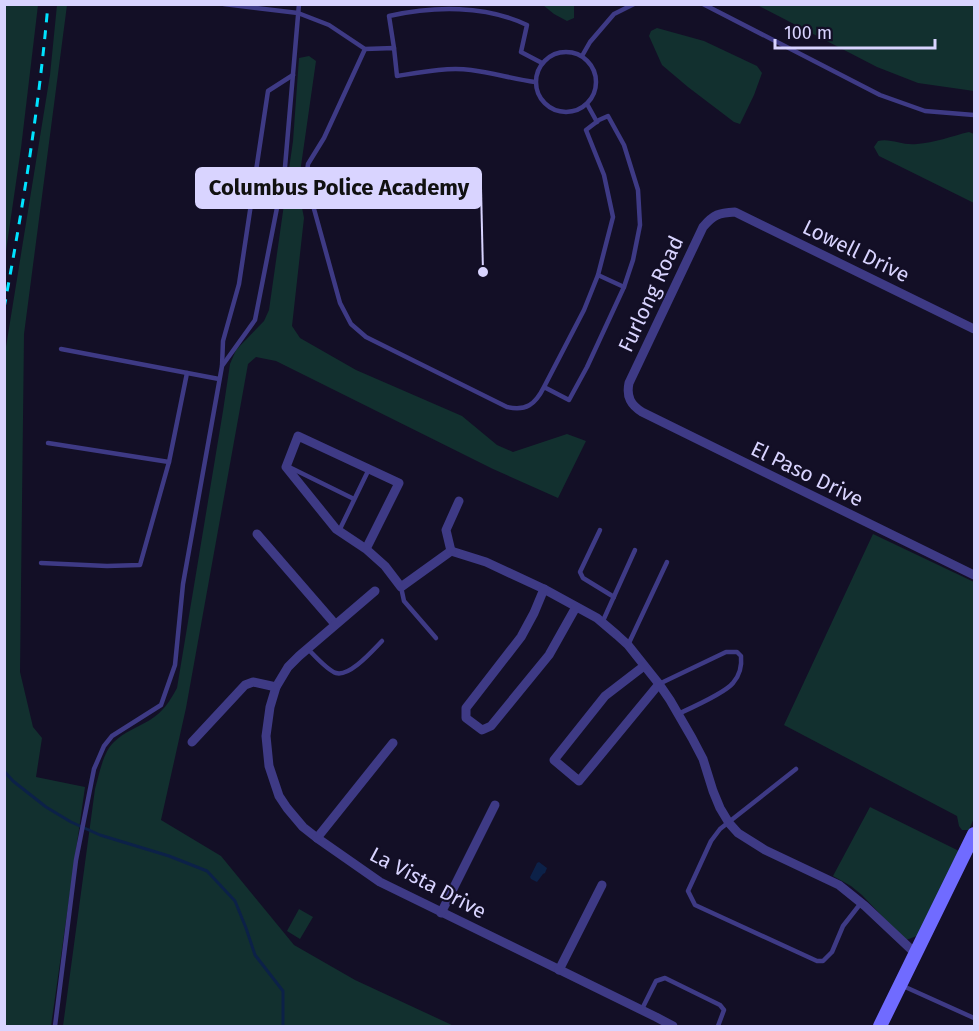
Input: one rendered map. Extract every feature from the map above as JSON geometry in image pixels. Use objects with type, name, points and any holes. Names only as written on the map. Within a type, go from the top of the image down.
[{"type":"main road","points":[[880,1026],[975,834]]},
{"type":"street","name":"Lowell Drive","points":[[721,213],[735,212],[975,329]]},
{"type":"street","name":"Furlong Road","points":[[629,399],[627,391],[629,384],[703,227],[710,218],[721,213]]},
{"type":"street","name":"El Paso Drive","points":[[629,399],[634,407],[642,412],[975,575]]},
{"type":"street","points":[[366,549],[399,483],[298,436],[287,466],[339,531],[366,549],[385,566],[401,587],[451,551]]},
{"type":"street","points":[[451,551],[446,530],[459,501]]},
{"type":"street","points":[[257,534],[335,624]]},
{"type":"street","points":[[451,551],[486,562],[544,589],[602,622],[628,645],[659,684],[703,759],[720,808],[738,833],[765,850],[839,885],[916,954]]},
{"type":"street","points":[[544,589],[521,637],[466,708],[466,718],[482,730],[491,726],[549,655],[576,607]]},
{"type":"street","name":"La Vista Drive","points":[[375,591],[307,648],[288,667],[276,687],[270,707],[266,736],[269,766],[279,796],[287,808],[303,827],[380,882],[673,1026]]},
{"type":"street","points":[[644,666],[605,696],[555,760],[579,781],[659,684]]},
{"type":"street","points":[[192,742],[245,685],[253,682],[276,687]]},
{"type":"street","points":[[317,838],[393,743]]},
{"type":"street","points":[[441,913],[495,805]]},
{"type":"street","points":[[560,970],[602,885]]},
{"type":"lane","points":[[224,4],[298,13],[329,25],[365,49],[394,48]]},
{"type":"lane","points":[[222,366],[255,320],[285,167],[299,4]]},
{"type":"lane","points":[[582,56],[590,42],[614,14],[633,4]]},
{"type":"lane","points":[[703,4],[880,95],[925,111],[975,116]]},
{"type":"lane","points":[[536,82],[452,69],[397,76],[389,16],[428,10],[459,9],[491,13],[527,25],[521,52],[542,63]]},
{"type":"lane","points":[[365,49],[324,138],[308,164],[306,180],[340,303],[351,324],[366,337],[507,407],[520,410],[534,403],[584,310],[598,275],[613,217],[604,175],[586,130],[608,116],[624,145],[638,190],[640,225],[633,261],[624,287],[592,357],[569,400],[544,387]]},
{"type":"lane","points":[[566,52],[582,56],[595,72],[597,83],[595,93],[587,104],[575,111],[566,113],[548,107],[537,92],[537,72],[542,63],[557,53],[566,52]]},
{"type":"lane","points":[[55,1026],[76,860],[94,769],[104,746],[112,736],[161,705],[175,665],[183,584],[222,366],[223,341],[239,284],[268,91],[293,75]]},
{"type":"lane","points":[[587,104],[597,122]]},
{"type":"lane","points":[[598,275],[624,287]]},
{"type":"lane","points":[[61,349],[219,379]]},
{"type":"lane","points":[[41,563],[140,565],[169,462],[187,373]]},
{"type":"lane","points":[[48,443],[169,462]]},
{"type":"lane","points":[[287,466],[354,499]]},
{"type":"lane","points":[[339,531],[369,469]]},
{"type":"lane","points":[[600,530],[580,572],[583,578],[614,597]]},
{"type":"lane","points":[[602,622],[636,550]]},
{"type":"lane","points":[[628,645],[668,561]]},
{"type":"lane","points":[[401,587],[404,601],[436,638]]},
{"type":"lane","points":[[307,648],[335,673],[342,674],[356,667],[382,641]]},
{"type":"lane","points":[[659,684],[726,652],[737,651],[741,656],[742,666],[734,683],[726,690],[678,714]]},
{"type":"lane","points":[[796,769],[720,829],[711,841],[688,891],[695,905],[817,961],[823,961],[832,952],[843,926],[861,903]]},
{"type":"lane","points":[[641,1010],[656,981],[666,978],[720,1005],[724,1010],[718,1026]]},
{"type":"lane","points":[[901,985],[975,1018]]},
{"type":"green space","points":[[5,4],[38,5],[5,258]]},
{"type":"green space","points":[[57,5],[67,5],[24,334],[20,672],[33,727],[42,738],[36,777],[85,787],[51,1026],[5,1026],[5,353],[50,75]]},
{"type":"green space","points":[[543,5],[574,5],[574,18],[567,21]]},
{"type":"green space","points":[[757,5],[974,5],[974,91],[918,83],[877,67]]},
{"type":"green space","points":[[657,28],[704,41],[757,66],[762,73],[740,124],[734,122],[662,65],[649,36],[651,31]]},
{"type":"green space","points":[[309,56],[316,61],[298,187],[304,218],[292,326],[300,338],[356,370],[462,416],[497,445],[513,452],[567,434],[586,441],[558,498],[493,469],[276,361],[256,357],[248,364],[186,708],[161,820],[221,856],[294,945],[355,980],[454,1026],[63,1026],[95,789],[102,764],[110,746],[122,735],[159,713],[177,688],[230,364],[236,350],[264,321],[269,310],[293,141],[299,58]]},
{"type":"green space","points":[[969,132],[974,134],[974,203],[879,156],[874,147],[878,141],[917,144]]},
{"type":"green space","points":[[873,534],[974,582],[974,818],[969,830],[962,830],[957,816],[784,725]]},
{"type":"green space","points":[[870,807],[959,851],[917,936],[906,940],[862,895],[833,876]]},
{"type":"green space","points":[[299,909],[313,917],[300,939],[287,931]]},
{"type":"water","points":[[539,862],[547,868],[537,882],[530,877]]},
{"type":"waterway","points":[[4,771],[46,807],[71,822],[100,835],[169,856],[207,871],[235,901],[255,955],[283,991],[283,1026]]},
{"type":"railway","points":[[4,308],[30,157],[48,4]]},
{"type":"place","name":"Columbus Police Academy","points":[[483,272]]}]
